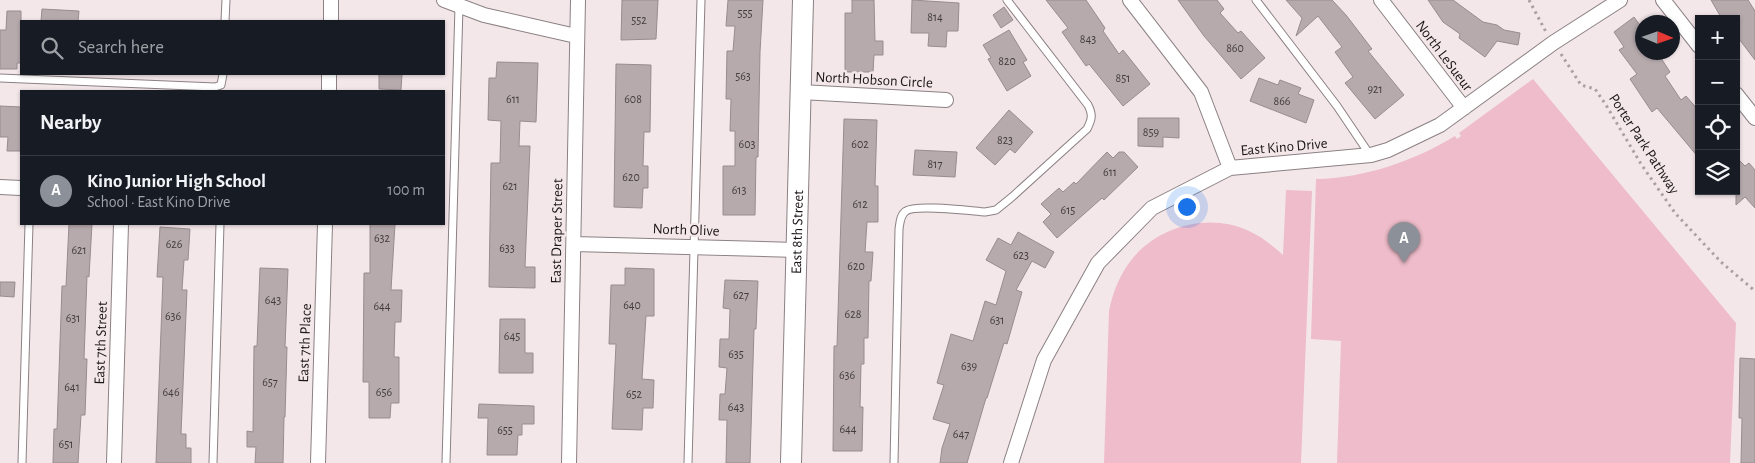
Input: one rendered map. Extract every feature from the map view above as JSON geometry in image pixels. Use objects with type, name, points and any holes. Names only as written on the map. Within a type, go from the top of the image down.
[{"type":"street","points":[[331,0],[331,20]]},
{"type":"street","points":[[444,0],[493,18],[576,36]]},
{"type":"street","name":"East Draper Street","points":[[569,463],[578,0]]},
{"type":"street","name":"East 8th Street","points":[[791,463],[803,0]]},
{"type":"street","points":[[1130,0],[1200,92],[1230,168]]},
{"type":"street","name":"North LeSueur","points":[[1381,0],[1464,108]]},
{"type":"street","name":"East Kino Drive","points":[[1011,463],[1044,360],[1098,262],[1152,208],[1230,168],[1371,155],[1388,150],[1440,125],[1553,42],[1620,0]]},
{"type":"street","points":[[1663,0],[1695,41]]},
{"type":"street","points":[[329,75],[329,90]]},
{"type":"street","name":"North Hobson Circle","points":[[801,92],[946,100]]},
{"type":"street","points":[[1740,99],[1755,118]]},
{"type":"street","points":[[0,187],[20,188]]},
{"type":"street","name":"East 7th Street","points":[[114,463],[121,225]]},
{"type":"street","name":"East 7th Place","points":[[318,463],[325,225]]},
{"type":"street","name":"North Olive","points":[[574,244],[797,250]]},
{"type":"lane","points":[[225,20],[226,0]]},
{"type":"lane","points":[[688,463],[701,0]]},
{"type":"lane","points":[[894,463],[899,229],[901,217],[906,211],[918,208],[985,212],[996,210],[1087,129],[1091,120],[1092,114],[1088,106],[1006,0]]},
{"type":"lane","points":[[1256,0],[1337,106],[1371,155]]},
{"type":"lane","points":[[446,463],[459,6]]},
{"type":"lane","points":[[0,78],[221,88],[223,75]]},
{"type":"lane","points":[[22,463],[29,225]]},
{"type":"lane","points":[[213,463],[220,225]]},
{"type":"path","name":"Porter Park Pathway","points":[[1529,0],[1581,85],[1594,89],[1606,105],[1645,171],[1676,213],[1721,262],[1755,291]]},
{"type":"shaded area","points":[[1533,79],[1736,323],[1730,463],[1337,463],[1341,341],[1311,339],[1316,179],[1353,175],[1389,167],[1423,153],[1455,136],[1457,139],[1461,136],[1459,133]]},
{"type":"shaded area","points":[[1286,190],[1312,191],[1301,463],[1104,463],[1109,311],[1115,289],[1125,269],[1149,243],[1180,227],[1197,223],[1232,225],[1249,231],[1283,255]]},
{"type":"building","points":[[622,0],[658,0],[656,39],[621,40]]},
{"type":"building","points":[[728,0],[763,0],[755,215],[723,215],[723,166],[735,166],[735,131],[730,131],[731,99],[726,99],[727,51],[733,51],[735,26],[726,26]]},
{"type":"building","points":[[852,0],[874,0],[875,41],[883,41],[883,55],[874,55],[873,72],[845,72],[845,13],[852,13]]},
{"type":"building","points":[[912,0],[959,3],[958,31],[947,31],[946,47],[928,46],[929,33],[911,33]]},
{"type":"building","points":[[1046,0],[1086,0],[1105,28],[1103,31],[1119,54],[1123,50],[1150,84],[1123,106],[1089,64],[1086,66],[1062,32],[1068,28]]},
{"type":"building","points":[[1178,0],[1217,0],[1224,9],[1220,13],[1238,33],[1241,31],[1265,58],[1241,79],[1204,36]]},
{"type":"building","points":[[1286,0],[1332,0],[1372,49],[1368,51],[1404,95],[1375,119],[1345,83],[1353,77],[1335,52],[1342,47],[1318,16],[1296,36],[1302,18]]},
{"type":"building","points":[[1428,0],[1453,0],[1483,22],[1497,25],[1504,30],[1520,33],[1518,45],[1497,41],[1485,57],[1459,38],[1460,34],[1443,22]]},
{"type":"building","points":[[1711,0],[1748,0],[1755,11],[1755,60],[1740,40],[1740,15],[1720,15]]},
{"type":"building","points":[[1004,7],[1013,20],[1001,28],[993,15]]},
{"type":"building","points":[[42,9],[79,11],[78,20],[41,20]]},
{"type":"building","points":[[7,11],[21,11],[20,63],[17,63],[17,69],[0,69],[0,30],[6,30]]},
{"type":"building","points":[[1634,17],[1635,60],[1662,60],[1670,72],[1665,76],[1681,100],[1686,96],[1695,106],[1695,153],[1657,108],[1652,112],[1630,79],[1637,74],[1619,50],[1624,47],[1614,32]]},
{"type":"building","points":[[1009,30],[1027,60],[1023,62],[1031,76],[1007,91],[988,59],[991,58],[983,45]]},
{"type":"building","points":[[497,62],[538,63],[536,122],[520,121],[519,146],[530,146],[525,267],[535,267],[535,288],[489,287],[491,163],[500,163],[501,121],[488,120],[489,78],[496,78]]},
{"type":"building","points":[[616,64],[651,65],[650,132],[644,132],[643,166],[648,166],[648,188],[643,188],[642,208],[614,207]]},
{"type":"building","points":[[379,75],[402,75],[401,90],[379,89]]},
{"type":"building","points":[[1259,78],[1278,85],[1280,80],[1301,88],[1298,94],[1314,100],[1306,123],[1250,101]]},
{"type":"building","points":[[0,106],[20,107],[20,151],[7,151],[8,137],[0,137]]},
{"type":"building","points":[[1009,110],[1033,132],[1015,153],[1010,149],[995,165],[976,148]]},
{"type":"building","points":[[1138,118],[1179,118],[1179,138],[1163,137],[1163,147],[1138,146]]},
{"type":"building","points":[[844,119],[877,120],[875,186],[878,186],[878,222],[867,222],[865,252],[873,252],[871,281],[869,281],[868,338],[864,338],[864,364],[861,364],[860,407],[863,407],[862,451],[833,451],[834,346],[837,346]]},
{"type":"building","points":[[915,150],[957,152],[955,177],[913,175]]},
{"type":"building","points":[[1107,152],[1113,158],[1119,152],[1124,152],[1138,167],[1104,200],[1102,198],[1057,238],[1043,222],[1051,214],[1041,204],[1059,188],[1063,192],[1074,182],[1076,184]]},
{"type":"building","points":[[1740,161],[1745,166],[1749,163],[1755,170],[1755,208],[1745,197],[1736,205],[1736,195],[1740,195]]},
{"type":"building","points":[[69,225],[92,225],[89,277],[87,276],[84,359],[87,359],[85,415],[81,415],[78,463],[53,463],[54,429],[57,429],[62,286],[66,286]]},
{"type":"building","points":[[370,225],[395,225],[391,290],[402,290],[401,322],[395,322],[394,357],[399,357],[399,403],[391,403],[390,418],[369,418],[369,382],[363,382],[364,273],[370,273]]},
{"type":"building","points":[[160,227],[190,229],[188,260],[184,260],[182,290],[187,290],[181,434],[186,434],[186,448],[191,448],[191,463],[156,463],[163,277],[157,277]]},
{"type":"building","points":[[1018,232],[1054,252],[1045,268],[1032,261],[1016,290],[1022,292],[1007,344],[1004,343],[986,398],[967,463],[940,463],[942,448],[950,424],[933,419],[944,385],[937,383],[951,334],[973,341],[985,301],[996,305],[1006,271],[986,260],[998,238],[1011,245]]},
{"type":"building","points":[[260,268],[288,269],[283,463],[255,463],[256,447],[247,447],[247,431],[253,432],[254,346],[257,346]]},
{"type":"building","points":[[625,268],[654,269],[654,316],[646,316],[642,379],[654,380],[653,408],[643,408],[642,430],[612,429],[616,344],[609,344],[611,285],[625,285]]},
{"type":"building","points":[[725,280],[758,281],[756,329],[754,329],[750,463],[726,463],[727,420],[719,420],[720,394],[725,394],[727,368],[719,367],[720,339],[729,339],[730,309],[723,308]]},
{"type":"building","points":[[0,282],[15,282],[14,297],[0,296]]},
{"type":"building","points":[[500,319],[525,319],[525,353],[533,353],[533,373],[499,373]]},
{"type":"building","points":[[1740,358],[1755,359],[1755,463],[1741,463],[1742,418],[1739,418]]},
{"type":"building","points":[[479,404],[534,406],[534,424],[522,424],[522,435],[518,435],[517,455],[487,455],[488,418],[478,418]]},
{"type":"place","name":"Kino Junior High School","points":[[1404,263]]}]
